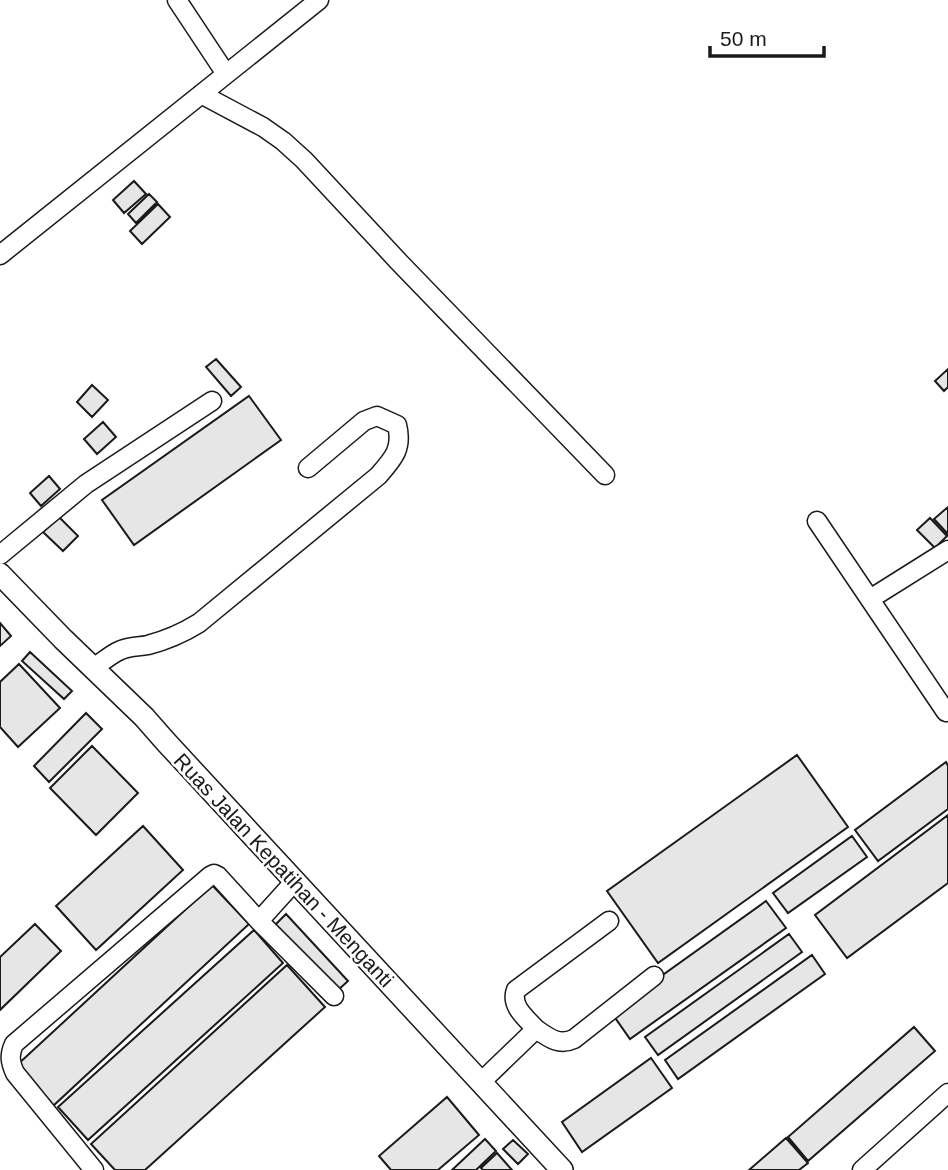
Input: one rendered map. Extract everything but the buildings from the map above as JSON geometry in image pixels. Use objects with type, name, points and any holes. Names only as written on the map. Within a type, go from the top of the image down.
[{"type":"main road","name":"Ruas Jalan Kepatihan - Menganti","points":[[0,574],[144,717],[562,1170]]},
{"type":"street","points":[[177,0],[226,74]]},
{"type":"street","points":[[0,256],[319,0]]},
{"type":"street","points":[[201,94],[262,127],[304,160],[605,475]]},
{"type":"street","points":[[0,555],[86,484],[212,401]]},
{"type":"street","points":[[93,668],[117,651],[152,644],[182,633],[199,623],[378,476],[397,450],[400,439],[397,425],[377,416],[364,421],[308,468]]},
{"type":"street","points":[[817,521],[946,712]]},
{"type":"street","points":[[870,599],[948,550]]},
{"type":"street","points":[[94,1170],[15,1073],[10,1062],[10,1053],[14,1044],[210,876],[218,876],[334,996]]},
{"type":"street","points":[[259,921],[295,881]]},
{"type":"street","points":[[609,921],[516,990],[513,997],[515,1004],[536,1029],[551,1040],[567,1042],[654,976]]},
{"type":"street","points":[[481,1082],[536,1029]]},
{"type":"street","points":[[862,1170],[948,1093]]}]
